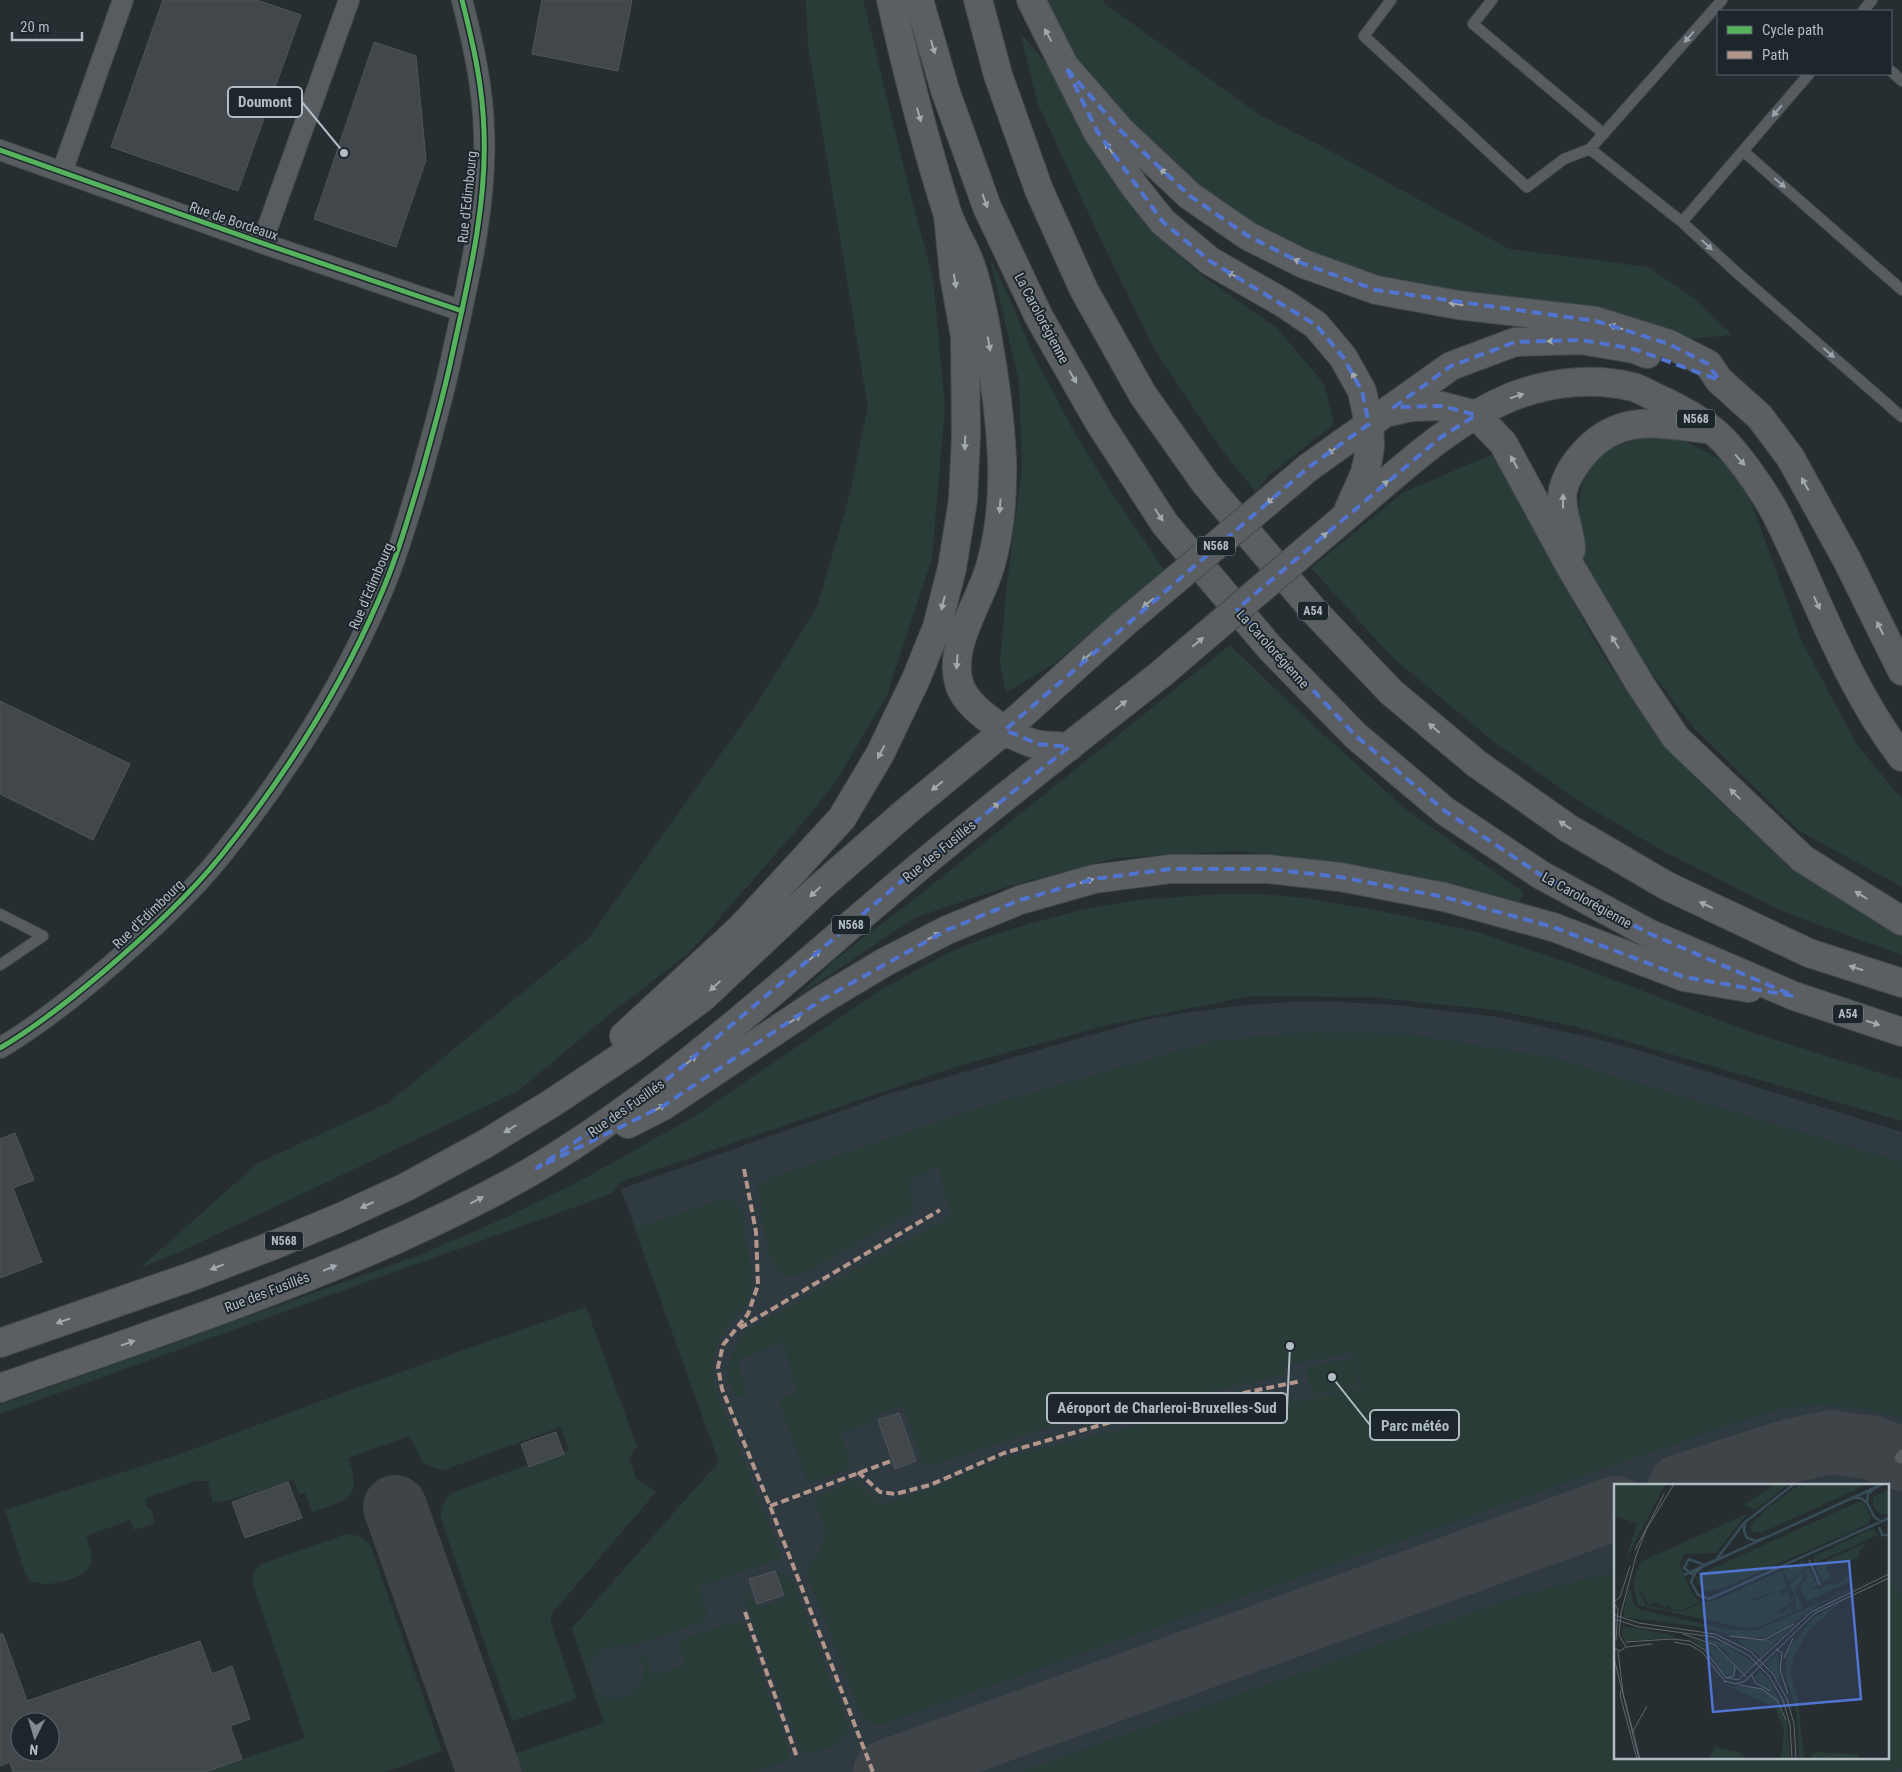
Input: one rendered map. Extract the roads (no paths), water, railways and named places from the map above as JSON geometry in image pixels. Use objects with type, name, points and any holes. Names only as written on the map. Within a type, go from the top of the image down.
[{"type":"highway","points":[[892,0],[911,86],[948,215],[971,266],[983,311],[997,392],[1002,460],[1000,510],[990,566],[958,652],[956,668],[959,684],[966,698],[978,712],[1005,730],[1038,744],[1069,747]]},
{"type":"highway","name":"La Carolorégienne","points":[[919,0],[945,90],[987,207],[1039,317],[1099,422],[1165,524],[1271,649],[1356,736],[1445,811],[1541,875],[1648,933],[1794,996],[1902,1032]]},
{"type":"highway","name":"A54","points":[[978,0],[998,75],[1039,190],[1084,290],[1143,395],[1206,484],[1315,612],[1391,692],[1477,764],[1568,828],[1666,886],[1800,949],[1902,983]]},
{"type":"highway","points":[[1031,0],[1097,130],[1135,187],[1163,222],[1210,261],[1285,304],[1316,325],[1343,357],[1378,419],[1365,473],[1345,516]]},
{"type":"highway","points":[[1066,69],[1121,131],[1190,196],[1248,236],[1304,264],[1376,290],[1458,305],[1596,321],[1669,344],[1708,364],[1719,380]]},
{"type":"highway","points":[[552,1103],[742,927],[842,818],[880,754],[916,679],[937,627],[952,568],[963,500],[966,436],[966,336],[954,275],[948,215]]},
{"type":"highway","name":"N568","points":[[0,1343],[193,1276],[341,1217],[406,1187],[477,1148],[552,1103],[633,1049],[702,998],[818,889],[908,810],[1005,730],[1123,624],[1310,467],[1451,366],[1515,342],[1581,340],[1634,349],[1719,380],[1760,417],[1790,457],[1847,560],[1902,671]]},
{"type":"highway","name":"N568","points":[[1345,516],[1440,438],[1476,415],[1511,397],[1551,385],[1590,381],[1634,387],[1677,407],[1712,430],[1745,465],[1777,516],[1856,686],[1889,740],[1902,757]]},
{"type":"highway","points":[[1378,419],[1412,406],[1442,406],[1476,415],[1503,443],[1570,566],[1640,684],[1676,738],[1804,859],[1902,921]]},
{"type":"highway","points":[[1570,566],[1571,541],[1563,511],[1563,490],[1572,466],[1598,438],[1623,426],[1648,422],[1712,430]]},
{"type":"highway","name":"Rue des Fusillés","points":[[0,1388],[206,1316],[330,1268],[436,1222],[537,1168],[670,1077],[909,875],[1160,674],[1345,516]]},
{"type":"highway","points":[[537,1168],[610,1134],[663,1106],[824,999],[885,962],[947,930],[1020,900],[1094,879],[1180,869],[1268,869],[1340,876],[1444,897],[1553,927],[1684,977],[1794,996]]},
{"type":"street","points":[[62,172],[123,0]]},
{"type":"street","points":[[262,243],[349,0]]},
{"type":"street","name":"Rue d'Edimbourg","points":[[0,1048],[76,995],[125,953],[175,905],[218,859],[269,793],[296,753],[353,657],[380,597],[403,537],[444,391],[462,311],[479,217],[484,132],[476,59],[462,0]]},
{"type":"street","name":"Rue de Bordeaux","points":[[0,150],[262,243],[462,311]]},
{"type":"lane","points":[[1391,0],[1364,36],[1527,187],[1564,159],[1590,149],[1722,0]]},
{"type":"lane","points":[[1492,0],[1473,24],[1604,134]]},
{"type":"lane","points":[[1864,10],[1872,0]]},
{"type":"lane","points":[[1892,72],[1902,81]]},
{"type":"lane","points":[[1682,222],[1808,75]]},
{"type":"lane","points":[[1590,149],[1682,222],[1736,272],[1902,417]]},
{"type":"lane","points":[[1743,151],[1902,290]]},
{"type":"lane","points":[[0,914],[43,936],[0,965]]},
{"type":"place","name":"Doumont","points":[[344,153]]},
{"type":"place","name":"Aéroport de Charleroi-Bruxelles-Sud","points":[[1290,1346]]},
{"type":"place","name":"Parc météo","points":[[1332,1377]]}]
